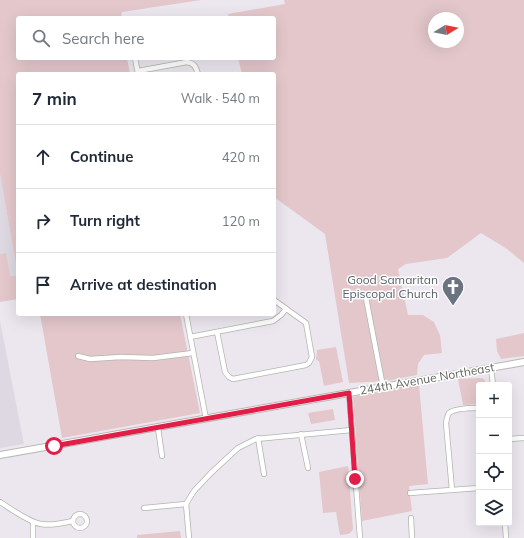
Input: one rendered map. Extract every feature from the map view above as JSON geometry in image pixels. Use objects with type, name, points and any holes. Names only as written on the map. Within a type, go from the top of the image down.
[{"type":"street","points":[[135,60],[138,72],[186,62],[194,65],[197,68],[198,72]]},
{"type":"street","points":[[366,298],[383,387]]},
{"type":"street","points":[[216,332],[225,372],[228,377],[233,379],[306,365],[311,360],[312,353],[306,323],[276,302]]},
{"type":"street","points":[[190,337],[273,321],[286,309]]},
{"type":"street","points":[[186,316],[206,419]]},
{"type":"street","points":[[78,356],[90,359],[121,357],[153,358],[193,353]]},
{"type":"street","name":"244th Avenue Northeast","points":[[0,456],[524,362]]},
{"type":"street","points":[[491,367],[493,382]]},
{"type":"street","points":[[349,393],[360,538]]},
{"type":"street","points":[[452,490],[446,422],[449,413],[456,410],[476,408]]},
{"type":"street","points":[[158,428],[162,456]]},
{"type":"street","points":[[189,538],[186,504],[194,491],[238,448],[258,438],[352,430]]},
{"type":"street","points":[[301,434],[308,468]]},
{"type":"street","points":[[258,438],[264,474]]},
{"type":"street","points":[[512,439],[524,438]]},
{"type":"street","points":[[410,493],[476,488]]},
{"type":"street","points":[[0,502],[33,522],[54,525],[73,521]]},
{"type":"street","points":[[144,508],[186,504]]},
{"type":"street","points":[[411,518],[412,538]]},
{"type":"street","points":[[33,522],[33,538]]},
{"type":"street","points":[[505,526],[506,538]]},
{"type":"shaded area","points":[[0,0],[201,0],[122,12],[121,16],[16,16],[16,60],[127,60],[130,72],[16,72],[16,265],[0,174]]},
{"type":"shaded area","points":[[284,0],[524,0],[524,263],[507,249],[481,233],[447,258],[406,264],[398,269],[408,315],[423,315],[434,322],[440,335],[442,353],[424,355],[418,364],[417,375],[387,381],[349,383],[325,234],[276,198],[276,72],[242,72],[238,60],[276,60],[276,16],[228,16],[228,14],[285,4]]},
{"type":"shaded area","points":[[0,174],[16,265],[16,297],[0,300]]},
{"type":"shaded area","points":[[6,253],[10,276],[16,276],[16,299],[0,302],[0,254]]},
{"type":"shaded area","points":[[40,316],[180,316],[200,413],[62,438]]},
{"type":"shaded area","points":[[0,321],[24,444],[0,448]]},
{"type":"shaded area","points":[[524,333],[524,356],[501,359],[497,351],[496,339]]},
{"type":"shaded area","points":[[336,347],[343,382],[324,386],[319,361],[316,360],[317,350]]},
{"type":"shaded area","points":[[458,379],[484,379],[486,382],[476,382],[476,404],[463,405]]},
{"type":"shaded area","points":[[419,385],[428,484],[409,486],[412,511],[362,521],[353,397]]},
{"type":"shaded area","points":[[333,409],[335,420],[311,424],[308,413]]},
{"type":"shaded area","points":[[348,466],[353,529],[349,533],[340,535],[336,512],[323,513],[319,472]]},
{"type":"shaded area","points":[[180,531],[181,538],[137,538],[137,535]]},
{"type":"place","name":"Good Samaritan Episcopal Church","points":[[453,306]]},
{"type":"route","points":[[54,446],[349,393],[355,479]]}]
